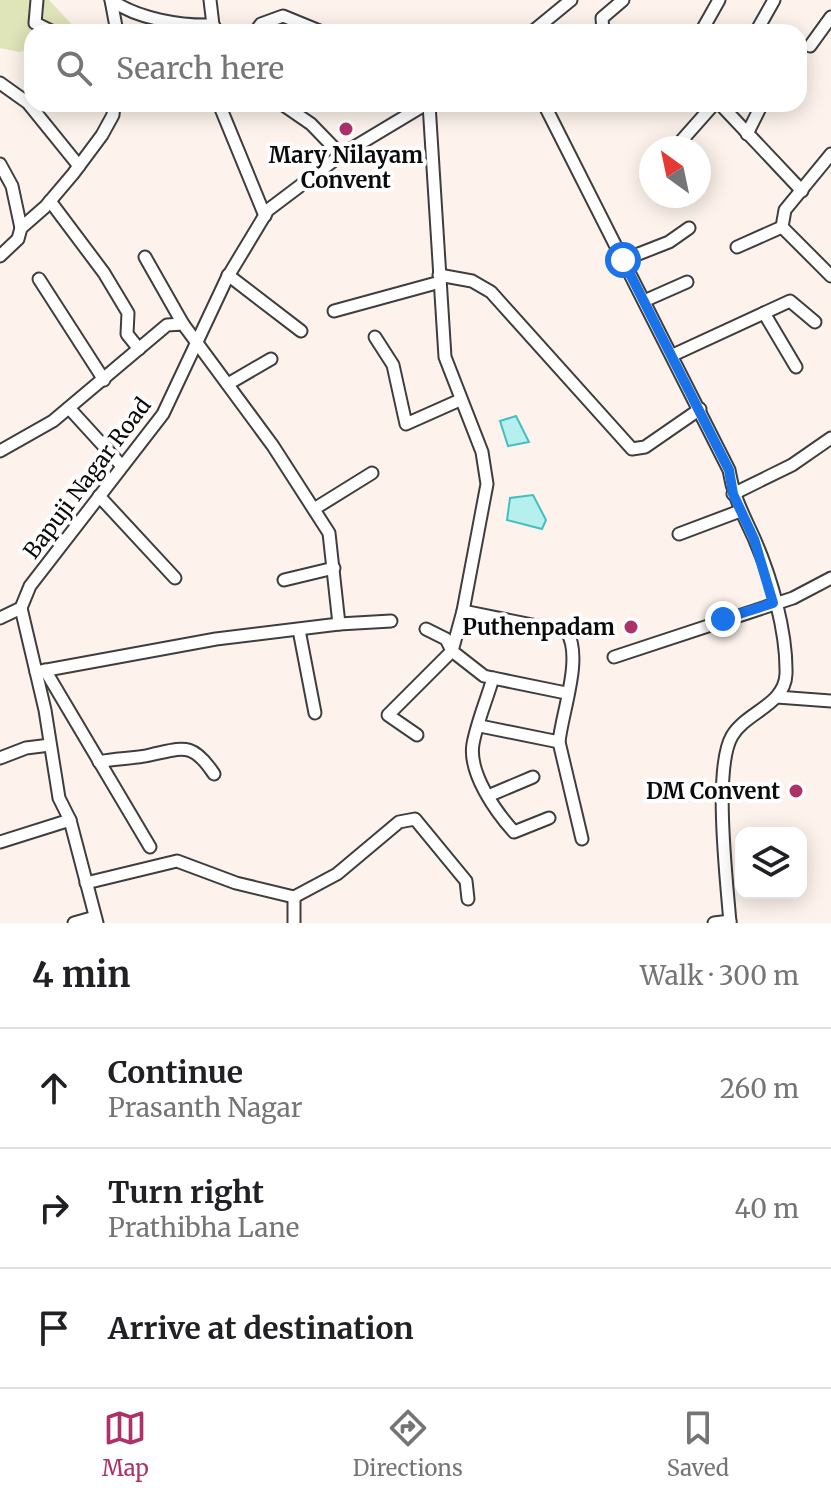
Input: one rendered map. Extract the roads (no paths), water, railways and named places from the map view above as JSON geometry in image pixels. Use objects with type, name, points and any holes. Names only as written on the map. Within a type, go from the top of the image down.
[{"type":"street","points":[[37,0],[37,24]]},
{"type":"street","points":[[111,0],[122,8],[181,24]]},
{"type":"street","points":[[111,0],[116,24]]},
{"type":"street","points":[[210,0],[215,24]]},
{"type":"street","points":[[542,24],[571,0]]},
{"type":"street","points":[[602,24],[602,18],[623,0]]},
{"type":"street","points":[[706,24],[719,0]]},
{"type":"street","points":[[760,24],[774,0]]},
{"type":"street","points":[[261,24],[283,16],[302,24]]},
{"type":"street","points":[[810,46],[831,17]]},
{"type":"street","points":[[0,83],[24,100]]},
{"type":"street","points":[[35,112],[79,166]]},
{"type":"street","points":[[21,228],[50,201],[79,166],[108,125],[112,112]]},
{"type":"street","points":[[222,112],[265,216]]},
{"type":"street","points":[[294,112],[311,124],[341,155]]},
{"type":"street","name":"Bapuji Nagar Road","points":[[21,608],[30,586],[163,414],[228,275],[265,216],[341,155],[414,112]]},
{"type":"street","points":[[417,735],[390,719],[388,714],[452,651],[463,611],[487,484],[482,452],[445,357],[429,112]]},
{"type":"street","points":[[548,112],[729,470],[733,494],[759,553],[783,639],[786,675],[777,697],[732,736],[727,752],[722,805],[730,922],[714,923]]},
{"type":"street","points":[[686,136],[707,112]]},
{"type":"street","points":[[727,112],[768,159],[802,191]]},
{"type":"street","points":[[747,134],[758,112]]},
{"type":"street","points":[[782,227],[785,210],[831,154]]},
{"type":"street","points":[[0,164],[16,196],[21,228],[18,239],[0,256]]},
{"type":"street","points":[[50,201],[104,273],[128,313],[127,334],[139,349]]},
{"type":"street","points":[[737,247],[782,227]]},
{"type":"street","points":[[782,227],[827,261],[831,276]]},
{"type":"street","points":[[623,260],[669,242],[689,228]]},
{"type":"street","points":[[145,257],[183,324],[228,384],[329,533],[339,624]]},
{"type":"street","points":[[228,275],[301,331]]},
{"type":"street","points":[[334,311],[440,278],[472,281],[491,292],[632,449],[645,447],[700,409]]},
{"type":"street","points":[[39,279],[104,380]]},
{"type":"street","points":[[644,301],[687,282]]},
{"type":"street","points":[[673,355],[790,301],[815,322]]},
{"type":"street","points":[[764,313],[796,367]]},
{"type":"street","points":[[0,451],[69,408],[167,325],[183,324]]},
{"type":"street","points":[[375,337],[393,365],[406,424],[460,400]]},
{"type":"street","points":[[228,384],[271,359]]},
{"type":"street","points":[[69,408],[121,465]]},
{"type":"street","points":[[733,494],[792,465],[831,438]]},
{"type":"street","points":[[314,509],[372,473]]},
{"type":"street","points":[[99,496],[175,578]]},
{"type":"street","points":[[679,534],[740,511]]},
{"type":"street","points":[[284,580],[334,568]]},
{"type":"street","points":[[614,657],[793,598],[831,578]]},
{"type":"street","points":[[0,618],[21,608],[41,671],[59,798],[70,820],[96,920],[74,923]]},
{"type":"street","points":[[463,611],[567,632],[571,640],[573,669],[559,742],[582,839]]},
{"type":"street","points":[[41,671],[216,639],[391,621]]},
{"type":"street","points":[[426,629],[443,637],[465,664],[493,678],[566,693]]},
{"type":"street","points":[[299,630],[315,713]]},
{"type":"street","points":[[41,671],[150,847]]},
{"type":"street","points":[[493,678],[473,744],[473,760],[488,796],[514,832],[549,818]]},
{"type":"street","points":[[777,697],[831,701]]},
{"type":"street","points":[[480,726],[559,742]]},
{"type":"street","points":[[0,758],[26,748],[50,745]]},
{"type":"street","points":[[99,762],[126,755],[147,756],[176,747],[190,749],[214,774]]},
{"type":"street","points":[[488,796],[533,777]]},
{"type":"street","points":[[86,883],[177,861],[236,883],[294,897],[337,874],[405,819],[415,819],[466,881],[468,899]]},
{"type":"street","points":[[0,842],[70,820]]},
{"type":"street","points":[[294,897],[294,923]]},
{"type":"water","points":[[516,416],[529,442],[508,446],[500,421]]},
{"type":"water","points":[[533,495],[546,520],[542,529],[507,520],[510,498]]},
{"type":"place","name":"Mary Nilayam Convent","points":[[346,129]]},
{"type":"place","name":"Puthenpadam","points":[[631,627]]},
{"type":"place","name":"DM Convent","points":[[796,791]]}]
